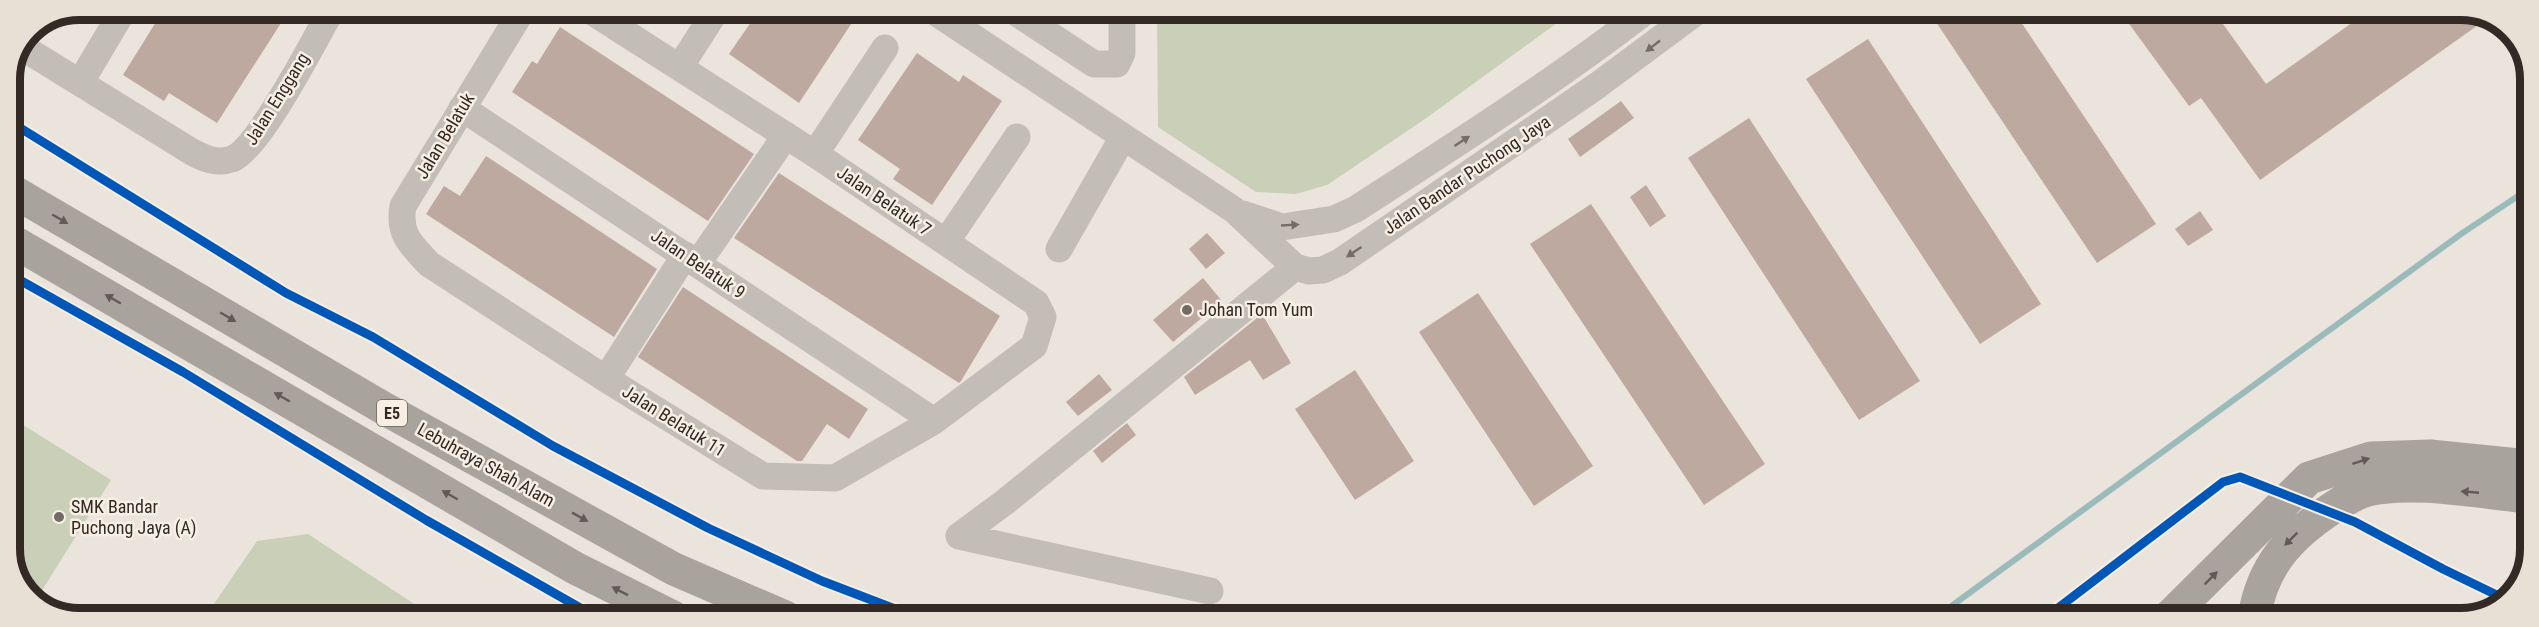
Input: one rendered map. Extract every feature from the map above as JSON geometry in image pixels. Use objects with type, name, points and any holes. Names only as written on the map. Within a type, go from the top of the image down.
[{"type":"highway","name":"Lebuhraya Shah Alam","points":[[20,195],[385,409],[654,558],[765,608]]},
{"type":"highway","name":"E5","points":[[20,245],[575,568],[655,608]]},
{"type":"highway","points":[[2178,608],[2309,478],[2371,458],[2430,456],[2520,465]]},
{"type":"highway","points":[[2255,608],[2269,570],[2285,545],[2304,527],[2367,490],[2404,486],[2520,496]]},
{"type":"street","points":[[80,83],[117,20]]},
{"type":"street","name":"Jalan Enggang","points":[[27,49],[198,155],[218,162],[233,159],[254,140],[325,20]]},
{"type":"street","name":"Jalan Belatuk","points":[[429,264],[405,238],[400,221],[403,206],[516,20]]},
{"type":"street","name":"Jalan Belatuk 7","points":[[605,20],[815,154],[1036,303],[1043,317],[1034,346],[934,421]]},
{"type":"street","points":[[680,67],[710,20]]},
{"type":"street","name":"Jalan Bandar Puchong Jaya","points":[[948,20],[1234,210],[1295,267],[1316,270],[1340,262],[1598,85],[1686,20]]},
{"type":"street","points":[[1027,20],[1094,64],[1117,64],[1122,53],[1122,20]]},
{"type":"street","name":"Jalan Bandar Puchong Jaya","points":[[1234,210],[1282,227],[1334,219],[1490,123],[1634,20]]},
{"type":"street","points":[[815,154],[885,48]]},
{"type":"street","name":"Jalan Belatuk 9","points":[[462,108],[934,421]]},
{"type":"street","points":[[606,379],[692,259],[786,135]]},
{"type":"street","points":[[946,242],[1017,137]]},
{"type":"street","points":[[1059,249],[1124,137]]},
{"type":"street","name":"Jalan Belatuk 11","points":[[429,264],[763,477],[835,478],[934,421]]},
{"type":"street","points":[[1210,591],[959,536],[1295,267]]},
{"type":"green space","points":[[1157,20],[1561,20],[1425,119],[1327,185],[1296,194],[1256,192],[1158,127]]},
{"type":"green space","points":[[20,423],[111,480],[41,593],[27,578],[20,553]]},
{"type":"green space","points":[[308,534],[420,608],[211,608],[257,541]]},
{"type":"building","points":[[157,20],[283,20],[217,123],[169,93],[164,101],[123,75]]},
{"type":"building","points":[[752,20],[854,20],[799,103],[729,54]]},
{"type":"building","points":[[1935,20],[2020,20],[2156,224],[2097,263]]},
{"type":"building","points":[[2126,20],[2220,20],[2266,84],[2356,20],[2461,20],[2481,23],[2260,180],[2201,98],[2189,106]]},
{"type":"building","points":[[560,27],[754,154],[708,221],[512,92],[532,61],[537,64]]},
{"type":"building","points":[[1868,39],[2041,304],[1980,344],[1806,79]]},
{"type":"building","points":[[917,53],[959,82],[963,75],[1002,101],[932,205],[893,179],[900,169],[858,140]]},
{"type":"building","points":[[1621,101],[1634,118],[1580,157],[1568,139]]},
{"type":"building","points":[[1749,118],[1920,381],[1859,420],[1688,158]]},
{"type":"building","points":[[486,156],[657,269],[614,337],[426,214],[444,186],[460,196]]},
{"type":"building","points":[[779,173],[1000,316],[959,383],[734,238]]},
{"type":"building","points":[[1646,185],[1666,216],[1650,227],[1630,197]]},
{"type":"building","points":[[1591,204],[1765,464],[1704,505],[1530,244]]},
{"type":"building","points":[[2200,211],[2213,230],[2188,246],[2175,229]]},
{"type":"building","points":[[1207,233],[1225,253],[1206,269],[1189,249]]},
{"type":"building","name":"Johan Tom Yum","points":[[1203,278],[1222,301],[1173,342],[1153,320]]},
{"type":"building","points":[[683,287],[868,409],[849,439],[827,424],[802,461],[797,461],[638,357]]},
{"type":"building","points":[[1478,293],[1593,466],[1534,506],[1419,332]]},
{"type":"building","points":[[1262,314],[1291,363],[1263,380],[1250,360],[1195,395],[1184,377]]},
{"type":"building","points":[[1355,370],[1414,461],[1355,500],[1295,409]]},
{"type":"building","points":[[1099,374],[1112,390],[1078,416],[1066,402]]},
{"type":"building","points":[[1127,423],[1136,435],[1102,463],[1093,451]]},
{"type":"waterway","points":[[1949,608],[2461,234],[2519,195]]},
{"type":"cycle path","points":[[20,128],[286,293],[373,337],[553,446],[708,528],[822,581],[892,608]]},
{"type":"cycle path","points":[[20,280],[183,372],[426,520],[580,608]]},
{"type":"cycle path","points":[[2058,608],[2223,482],[2240,477],[2355,522],[2497,595]]},
{"type":"place","name":"Johan Tom Yum","points":[[1187,310]]},
{"type":"place","name":"SMK Bandar Puchong Jaya (A)","points":[[59,517]]}]
